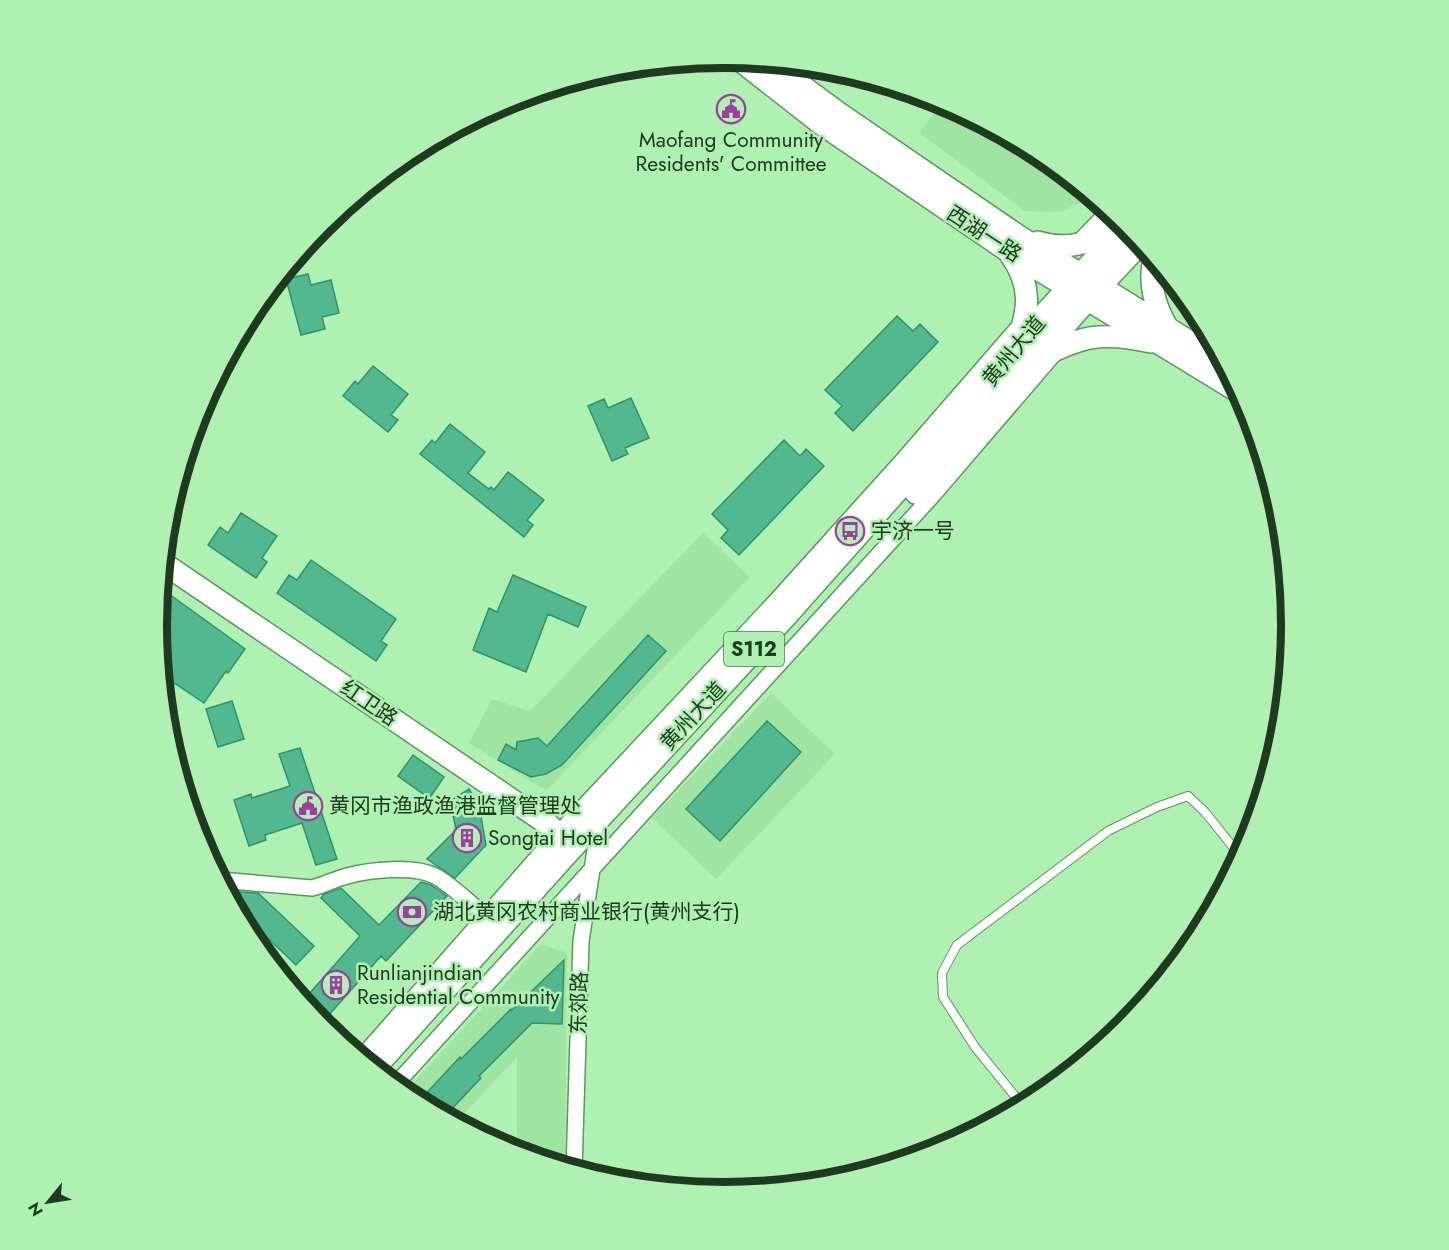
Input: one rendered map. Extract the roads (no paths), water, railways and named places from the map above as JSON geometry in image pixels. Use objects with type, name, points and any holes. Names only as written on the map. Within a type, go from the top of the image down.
[{"type":"main road","name":"西湖一路","points":[[751,69],[820,123],[1167,338],[1227,383]]},
{"type":"main road","name":"西湖一路","points":[[781,71],[1014,244]]},
{"type":"main road","points":[[1117,229],[1096,238],[1064,247],[1014,244],[1025,282],[1028,303],[1023,355],[1099,336],[1167,338],[1152,289],[1153,269]]},
{"type":"main road","name":"黄州大道","points":[[378,1062],[565,841],[803,596],[913,471],[1084,287],[1121,233]]},
{"type":"main road","name":"黄州大道","points":[[1084,287],[1134,247]]},
{"type":"main road","name":"西湖一路","points":[[1167,338],[1214,359]]},
{"type":"main road","name":"黄州大道","points":[[390,1070],[597,837],[795,626],[1023,355]]},
{"type":"main road","name":"红卫路","points":[[170,568],[549,825],[565,841]]},
{"type":"street","points":[[1077,244],[1104,217]]},
{"type":"street","points":[[366,1052],[486,916],[565,841],[1025,320]]},
{"type":"street","points":[[400,1078],[933,495],[1060,347]]},
{"type":"street","name":"东郊路","points":[[574,1162],[581,941],[590,870],[597,837]]},
{"type":"street","points":[[229,881],[312,888],[345,876],[373,871],[412,870],[434,875],[486,916]]},
{"type":"lane","points":[[1017,1099],[975,1047],[943,997],[942,973],[957,945],[1108,831],[1156,807],[1188,796],[1205,812],[1235,849]]},
{"type":"place","name":"Maofang Community Residents' Committee","points":[[731,109]]},
{"type":"place","name":"宇济一号","points":[[850,531]]},
{"type":"place","name":"黄冈市渔政渔港监督管理处","points":[[308,806]]},
{"type":"place","name":"Songtai Hotel","points":[[467,838]]},
{"type":"place","name":"湖北黄冈农村商业银行(黄州支行)","points":[[412,912]]},
{"type":"place","name":"Runlianjindian Residential Community","points":[[336,985]]}]
